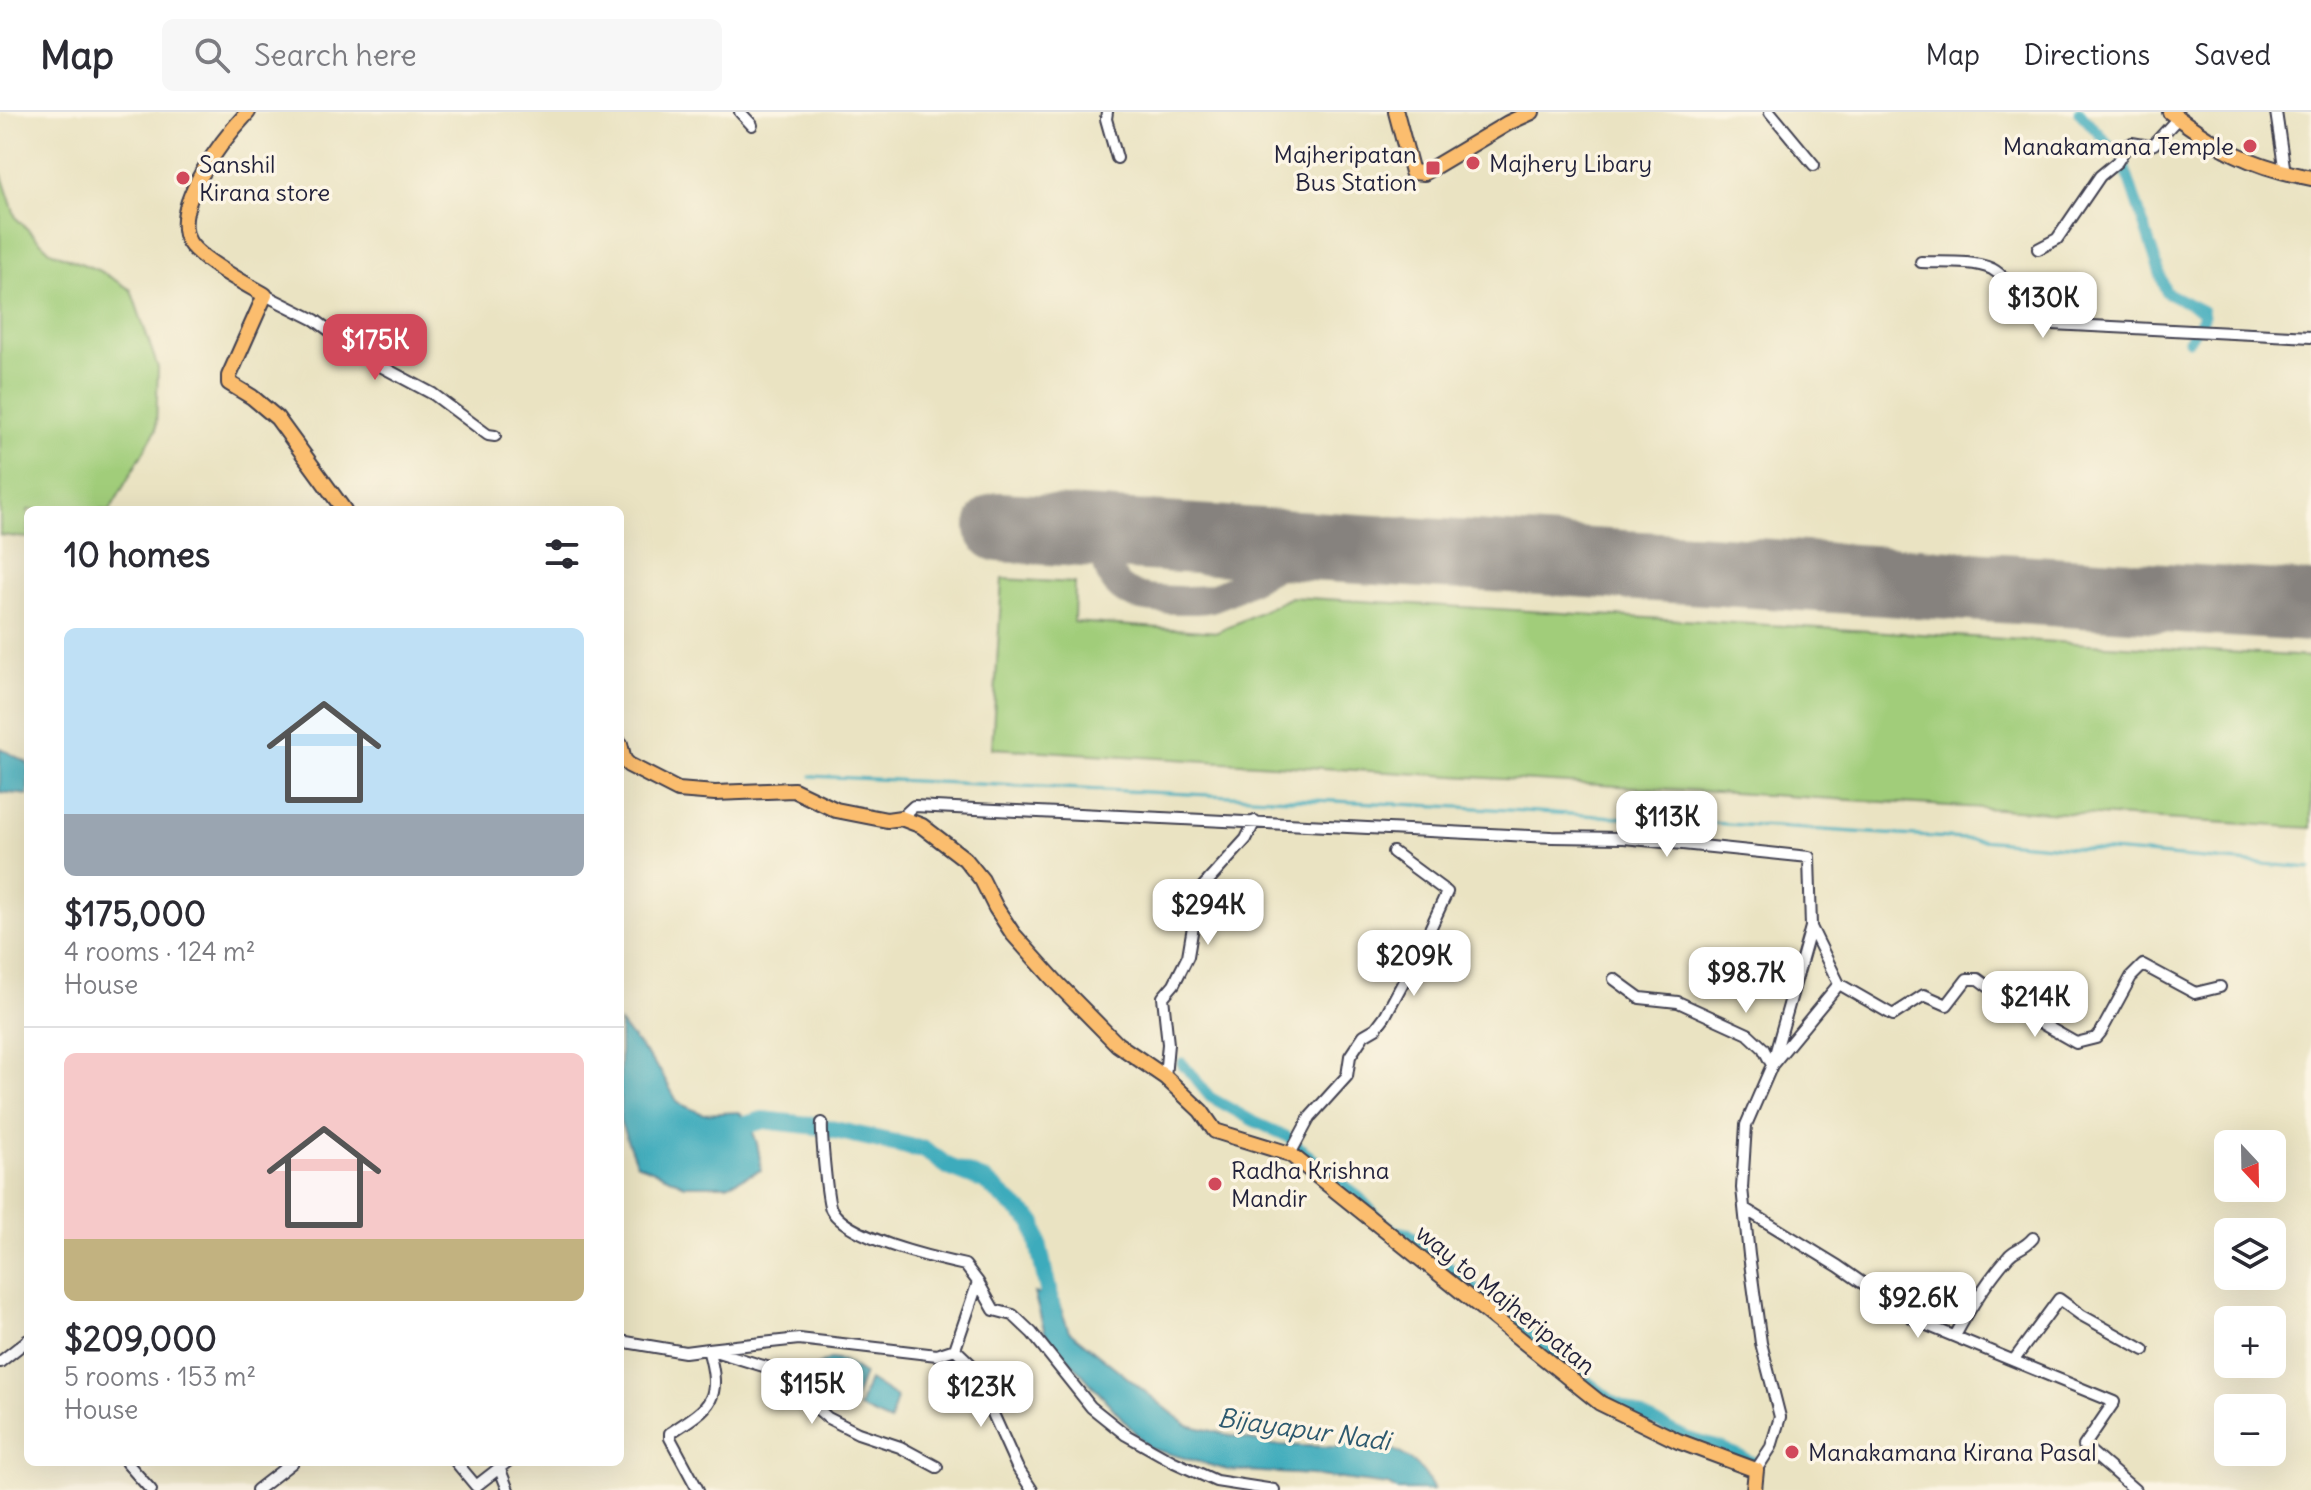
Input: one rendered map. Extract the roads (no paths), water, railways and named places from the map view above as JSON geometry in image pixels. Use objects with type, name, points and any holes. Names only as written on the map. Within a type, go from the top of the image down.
[{"type":"main road","points":[[248,112],[219,144],[209,162],[188,205],[185,232],[193,247],[235,278],[265,295],[229,376],[229,383],[277,418],[341,506]]},
{"type":"main road","points":[[1396,112],[1412,172],[1424,173],[1532,112]]},
{"type":"main road","points":[[2174,115],[2224,151],[2271,170],[2311,178]]},
{"type":"main road","name":"way to Majheripatan","points":[[624,760],[678,790],[715,793],[794,790],[836,810],[887,820],[901,818],[922,826],[965,859],[982,880],[1013,934],[1056,982],[1117,1044],[1165,1077],[1201,1111],[1215,1131],[1290,1154],[1600,1403],[1678,1441],[1756,1470]]},
{"type":"main road","points":[[1754,1490],[1756,1470]]},
{"type":"street","points":[[740,112],[752,125]]},
{"type":"street","points":[[1107,112],[1106,119],[1117,158]]},
{"type":"street","points":[[1770,112],[1814,165]]},
{"type":"street","points":[[2276,112],[2285,173]]},
{"type":"street","points":[[2038,249],[2057,239],[2100,176],[2117,162],[2127,146],[2132,143],[2154,144],[2174,115]]},
{"type":"street","points":[[1921,262],[1978,265],[1992,270],[2029,314],[2052,324],[2311,337]]},
{"type":"street","points":[[265,295],[315,320],[373,362],[433,394],[488,435],[495,436]]},
{"type":"street","points":[[901,818],[914,806],[1624,838],[1805,856],[1810,861],[1811,927],[1772,1065],[1746,1125],[1742,1188],[1761,1343],[1780,1417],[1771,1447],[1756,1470]]},
{"type":"street","points":[[1165,1077],[1168,1044],[1163,997],[1174,984],[1188,956],[1199,891],[1246,839],[1255,821]]},
{"type":"street","points":[[1290,1154],[1310,1117],[1347,1076],[1350,1056],[1364,1035],[1376,1028],[1385,1016],[1447,892],[1393,852]]},
{"type":"street","points":[[1811,927],[1839,984],[1893,1015],[1924,995],[1947,1005],[1967,979],[1978,979],[2025,1014],[2076,1043],[2096,1038],[2131,977],[2143,965],[2195,993],[2220,987]]},
{"type":"street","points":[[1614,979],[1640,998],[1678,1002],[1748,1034],[1763,1048],[1772,1065]]},
{"type":"street","points":[[1772,1065],[1839,984]]},
{"type":"street","points":[[822,1127],[830,1207],[843,1224],[914,1254],[965,1265],[994,1310],[1013,1315],[1032,1333],[1091,1407],[1126,1435],[1216,1481],[1274,1490]]},
{"type":"street","points":[[1745,1209],[1838,1266],[1917,1321],[2114,1402],[2084,1446],[2135,1490]]},
{"type":"street","points":[[1955,1336],[1968,1312],[2011,1253],[2025,1248],[2033,1238]]},
{"type":"street","points":[[955,1349],[978,1282]]},
{"type":"street","points":[[2014,1360],[2059,1299],[2081,1315],[2144,1350]]},
{"type":"street","points":[[624,1342],[685,1352],[799,1339],[937,1355],[955,1349]]},
{"type":"street","points":[[0,1362],[24,1343]]},
{"type":"street","points":[[708,1349],[786,1373],[828,1418],[858,1433],[900,1447],[937,1467]]},
{"type":"street","points":[[698,1490],[670,1433],[704,1412],[713,1395],[713,1366],[708,1349]]},
{"type":"street","points":[[955,1349],[977,1370],[1017,1467],[1032,1490]]},
{"type":"street","points":[[130,1466],[151,1490]]},
{"type":"street","points":[[257,1490],[288,1466]]},
{"type":"street","points":[[459,1466],[474,1488],[502,1466]]},
{"type":"street","points":[[503,1466],[508,1490]]},
{"type":"water","points":[[0,748],[24,761],[24,795],[0,792]]},
{"type":"water","points":[[624,1028],[661,1072],[678,1103],[703,1114],[739,1112],[756,1139],[761,1170],[727,1185],[685,1185],[636,1163],[624,1132]]},
{"type":"water","points":[[1034,1293],[1057,1298],[1069,1331],[1187,1425],[1272,1445],[1336,1447],[1354,1442],[1394,1450],[1423,1471],[1434,1490],[1397,1490],[1388,1485],[1311,1475],[1227,1470],[1149,1448],[1045,1333]]},
{"type":"water","points":[[830,1359],[844,1361],[864,1374],[852,1405],[829,1389],[827,1380],[805,1371]]},
{"type":"water","points":[[869,1380],[897,1398],[890,1422],[859,1408]]},
{"type":"waterway","points":[[2079,112],[2113,149]]},
{"type":"waterway","points":[[2123,162],[2166,292],[2203,311],[2204,316],[2189,340]]},
{"type":"waterway","points":[[811,776],[1460,807],[1980,840],[2311,868]]},
{"type":"waterway","points":[[1182,1063],[1210,1097],[1286,1136],[1360,1198],[1380,1220],[1395,1231],[1408,1233],[1613,1401],[1687,1437],[1722,1447],[1755,1463]]},
{"type":"waterway","name":"Bijayapur Nadi","points":[[726,1131],[763,1120],[817,1126],[925,1150],[949,1167],[985,1181],[1034,1223],[1054,1319]]},
{"type":"place","name":"Manakamana Temple","points":[[2250,146]]},
{"type":"place","name":"Majhery Libary","points":[[1473,163]]},
{"type":"place","name":"Majheripatan Bus Station","points":[[1433,168]]},
{"type":"place","name":"Sanshil Kirana store","points":[[183,178]]},
{"type":"place","name":"Radha Krishna Mandir","points":[[1215,1184]]},
{"type":"place","name":"Manakamana Kirana Pasal","points":[[1792,1452]]}]
